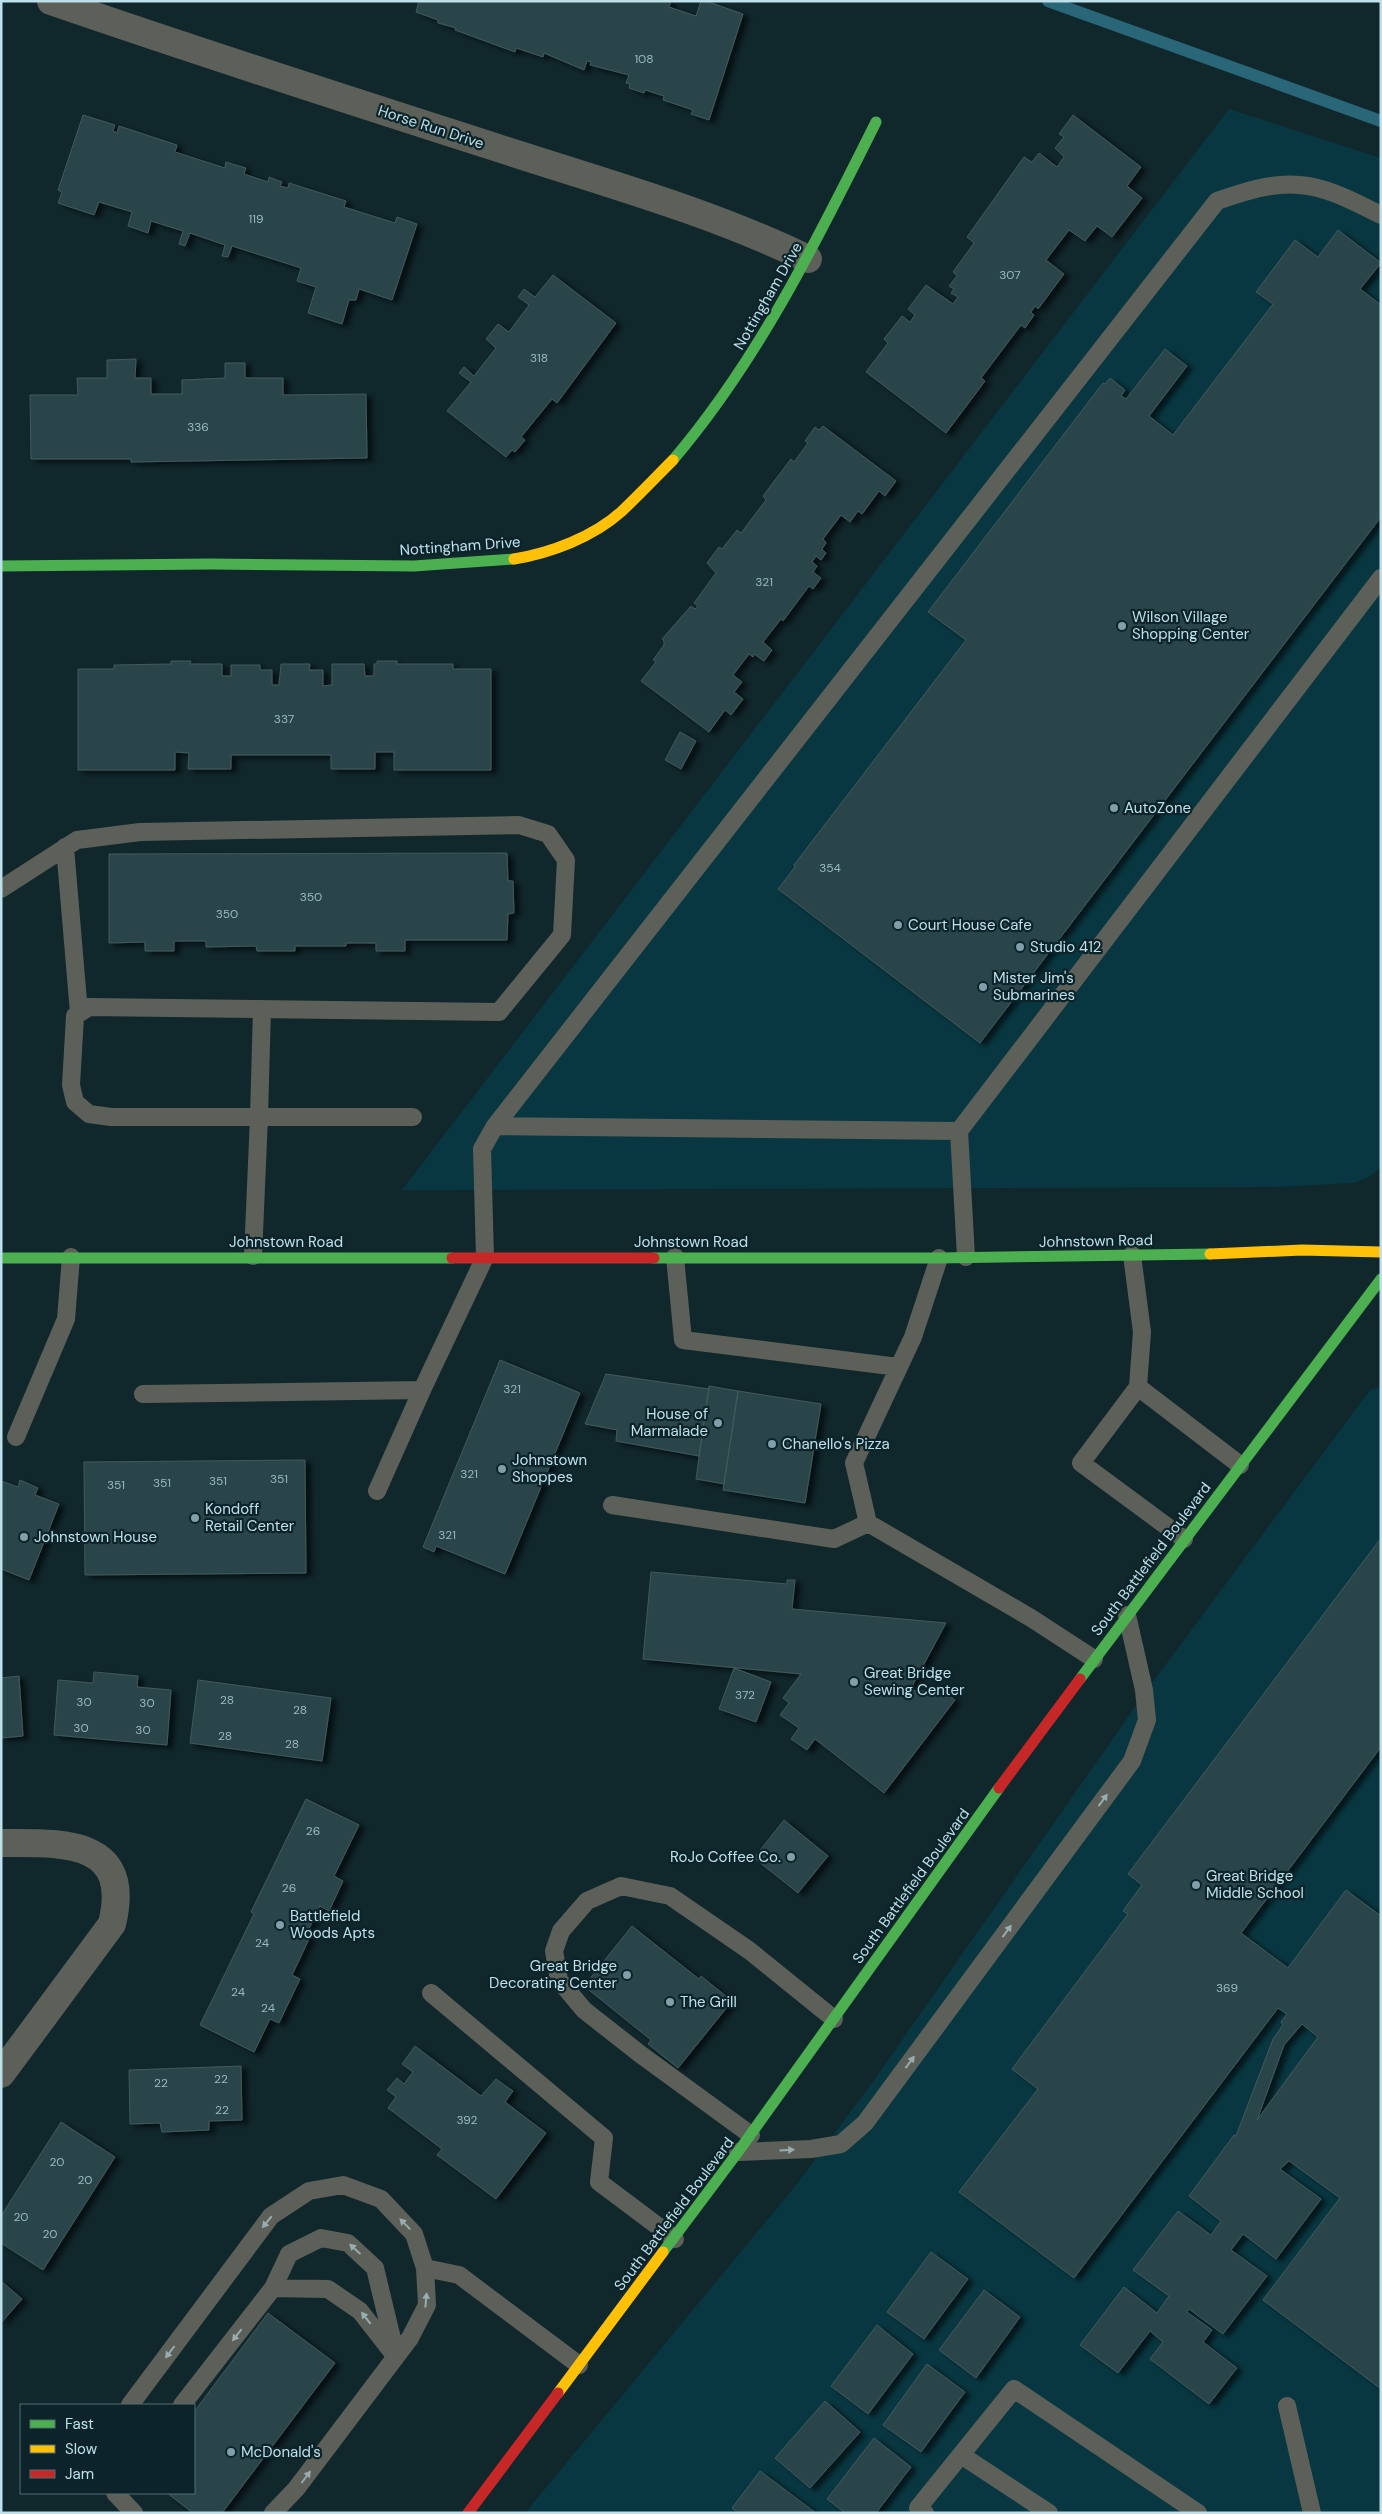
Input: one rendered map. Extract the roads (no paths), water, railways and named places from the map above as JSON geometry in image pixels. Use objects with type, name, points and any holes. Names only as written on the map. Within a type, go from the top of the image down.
[{"type":"main road","name":"Nottingham Drive","points":[[1,566],[201,564],[414,566],[498,561],[530,556],[582,538],[620,513],[674,459],[737,377],[808,259],[876,122]]},
{"type":"main road","name":"Johnstown Road","points":[[1,1258],[253,1256],[939,1258],[1230,1254],[1302,1250],[1381,1252]]},
{"type":"main road","name":"South Battlefield Boulevard","points":[[468,2513],[751,2135],[1029,1746],[1381,1278]]},
{"type":"street","name":"Horse Run Drive","points":[[51,1],[224,60],[666,203],[763,238],[808,259]]},
{"type":"street","points":[[1,1843],[59,1843],[82,1848],[98,1857],[110,1872],[116,1889],[116,1908],[112,1924],[1,2074]]},
{"type":"lane","points":[[377,1491],[485,1257],[482,1149],[495,1126],[1217,202],[1254,188],[1300,184],[1341,196],[1381,215]]},
{"type":"lane","points":[[966,1257],[959,1131],[1381,578]]},
{"type":"lane","points":[[1,889],[77,840],[140,832],[519,825],[548,834],[566,860],[562,935],[499,1012],[89,1007],[75,1016],[71,1086],[75,1102],[89,1114],[111,1117],[413,1117]]},
{"type":"lane","points":[[65,847],[79,1013]]},
{"type":"lane","points":[[253,1256],[262,1009]]},
{"type":"lane","points":[[495,1126],[959,1131]]},
{"type":"lane","points":[[1132,1255],[1142,1332],[1138,1387],[1081,1463],[1184,1539]]},
{"type":"lane","points":[[16,1437],[66,1319],[71,1257]]},
{"type":"lane","points":[[675,1257],[683,1340],[898,1367]]},
{"type":"lane","points":[[939,1258],[913,1337],[854,1463],[868,1522],[1032,1618],[1094,1659]]},
{"type":"lane","points":[[1138,1387],[1240,1465]]},
{"type":"lane","points":[[143,1394],[422,1390]]},
{"type":"lane","points":[[612,1505],[834,1539],[868,1522]]},
{"type":"lane","points":[[738,2152],[812,2149],[841,2144],[865,2123],[1132,1762],[1147,1720],[1144,1690],[1128,1616]]},
{"type":"lane","points":[[751,2135],[640,2054],[584,2010],[558,1980],[554,1951],[561,1932],[587,1901],[621,1886],[670,1896],[750,1951],[834,2019]]},
{"type":"lane","points":[[431,1993],[604,2138],[599,2182],[675,2238]]},
{"type":"lane","points":[[131,2404],[271,2216],[309,2191],[343,2185],[381,2199],[414,2234],[425,2268],[427,2305],[410,2338],[396,2357],[296,2489],[273,2513]]},
{"type":"lane","points":[[183,2404],[273,2288],[290,2254],[321,2238],[348,2243],[375,2268],[396,2357]]},
{"type":"lane","points":[[425,2268],[459,2275],[579,2366]]},
{"type":"lane","points":[[273,2288],[328,2289],[360,2311],[396,2357]]},
{"type":"lane","points":[[925,2513],[918,2508],[1014,2389],[1198,2513]]},
{"type":"lane","points":[[1287,2406],[1312,2513]]},
{"type":"lane","points":[[961,2455],[1049,2513]]},
{"type":"lane","points":[[118,2494],[134,2513]]},
{"type":"waterway","points":[[1048,1],[1381,121]]},
{"type":"place","name":"Wilson Village Shopping Center","points":[[1122,626]]},
{"type":"place","name":"AutoZone","points":[[1114,808]]},
{"type":"place","name":"Court House Cafe","points":[[898,925]]},
{"type":"place","name":"Studio 412","points":[[1020,947]]},
{"type":"place","name":"Mister Jim's Submarines","points":[[983,987]]},
{"type":"place","name":"House of Marmalade","points":[[718,1423]]},
{"type":"place","name":"Chanello's Pizza","points":[[772,1444]]},
{"type":"place","name":"Johnstown Shoppes","points":[[502,1469]]},
{"type":"place","name":"Kondoff Retail Center","points":[[195,1518]]},
{"type":"place","name":"Johnstown House","points":[[24,1537]]},
{"type":"place","name":"Great Bridge Sewing Center","points":[[854,1682]]},
{"type":"place","name":"RoJo Coffee Co.","points":[[791,1857]]},
{"type":"place","name":"Great Bridge Middle School","points":[[1196,1885]]},
{"type":"place","name":"Battlefield Woods Apts","points":[[280,1925]]},
{"type":"place","name":"Great Bridge Decorating Center","points":[[627,1975]]},
{"type":"place","name":"The Grill","points":[[670,2002]]},
{"type":"place","name":"McDonald's","points":[[231,2452]]}]
